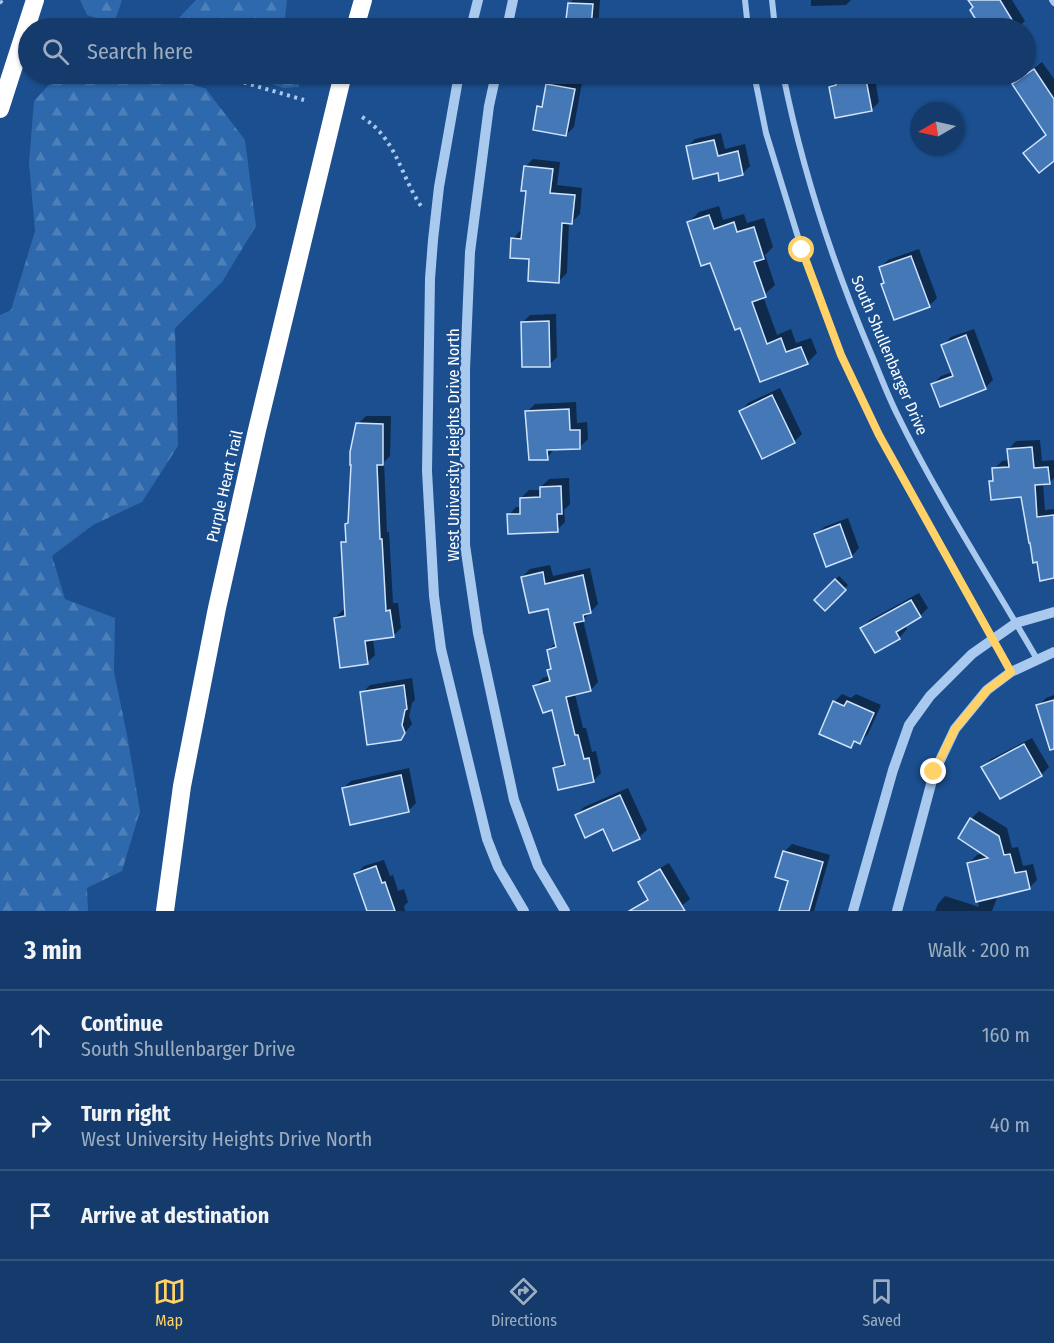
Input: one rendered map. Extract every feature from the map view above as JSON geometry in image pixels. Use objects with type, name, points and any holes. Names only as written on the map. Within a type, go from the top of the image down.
[{"type":"highway","points":[[29,18],[35,0]]},
{"type":"highway","points":[[358,18],[363,0]]},
{"type":"highway","points":[[0,109],[18,53]]},
{"type":"highway","name":"Purple Heart Trail","points":[[165,911],[182,786],[217,609],[257,430],[341,84]]},
{"type":"street","points":[[474,18],[478,0]]},
{"type":"street","points":[[509,18],[513,0]]},
{"type":"street","points":[[745,0],[747,18]]},
{"type":"street","points":[[772,0],[774,18]]},
{"type":"street","name":"West University Heights Drive North","points":[[457,84],[438,187],[430,279],[427,471],[434,596],[441,649],[478,810],[498,867],[524,911]]},
{"type":"street","name":"West University Heights Drive North","points":[[494,84],[470,252],[465,370],[465,545],[478,633],[514,800],[538,866],[565,911]]},
{"type":"street","points":[[756,84],[766,133],[802,250],[841,355],[879,435],[1011,672]]},
{"type":"street","name":"South Shullenbarger Drive","points":[[785,84],[821,223],[851,306],[896,413],[946,504],[1037,659]]},
{"type":"street","points":[[853,911],[893,770],[909,725],[930,696],[972,654],[1016,624],[1054,612]]},
{"type":"street","points":[[897,911],[934,772],[955,729],[987,690],[1011,672],[1054,652]]},
{"type":"path","points":[[249,84],[304,100]]},
{"type":"path","points":[[362,117],[376,126],[388,141],[420,205],[436,211]]},
{"type":"green space","points":[[80,0],[122,0],[116,18],[96,18],[87,15]]},
{"type":"green space","points":[[196,0],[287,0],[285,18],[179,18]]},
{"type":"green space","points":[[50,84],[192,84],[206,89],[245,140],[256,226],[222,282],[175,328],[178,446],[142,502],[93,525],[52,556],[65,599],[115,618],[114,672],[140,811],[122,871],[87,888],[88,911],[0,911],[0,315],[11,310],[35,231],[29,163],[34,101]]},
{"type":"green space","points":[[272,84],[299,84],[299,87],[283,88]]},
{"type":"building","points":[[968,0],[1000,0],[1011,18],[975,18],[970,10],[973,7]]},
{"type":"building","points":[[568,3],[593,4],[592,18],[566,18]]},
{"type":"building","points":[[1036,72],[1054,99],[1054,161],[1039,173],[1023,153],[1046,135],[1012,84],[1036,84]]},
{"type":"building","points":[[546,84],[575,89],[566,136],[533,130],[537,106],[542,107]]},
{"type":"building","points":[[867,84],[872,111],[835,118],[829,87]]},
{"type":"building","points":[[714,140],[718,156],[738,151],[743,175],[719,181],[718,173],[693,179],[686,146]]},
{"type":"building","points":[[524,166],[553,169],[550,193],[575,195],[572,224],[562,223],[559,283],[528,281],[529,259],[510,258],[511,238],[521,239],[526,191],[521,191]]},
{"type":"building","points":[[709,215],[714,229],[734,222],[737,232],[754,227],[764,259],[754,262],[766,297],[752,302],[767,344],[781,338],[786,352],[801,347],[808,364],[760,382],[740,328],[735,330],[710,263],[701,266],[687,222]]},
{"type":"building","points":[[911,256],[930,307],[894,320],[881,284],[884,283],[879,267]]},
{"type":"building","points":[[549,321],[550,367],[522,367],[521,322]]},
{"type":"building","points":[[966,335],[986,389],[940,407],[931,384],[953,376],[941,345]]},
{"type":"building","points":[[772,395],[795,443],[762,459],[739,411]]},
{"type":"building","points":[[569,409],[570,430],[580,430],[580,449],[547,450],[548,460],[529,460],[525,411]]},
{"type":"building","points":[[356,423],[383,424],[383,465],[377,465],[380,539],[382,539],[386,611],[390,610],[394,637],[365,641],[368,664],[340,668],[334,618],[345,616],[341,542],[346,542],[350,452]]},
{"type":"building","points":[[1032,447],[1034,468],[1048,467],[1050,484],[1035,485],[1037,517],[1054,515],[1054,578],[1040,581],[1037,562],[1033,563],[1021,497],[991,500],[989,481],[993,481],[992,468],[1009,467],[1007,449]]},
{"type":"building","points":[[561,486],[562,514],[557,514],[558,532],[508,534],[507,514],[520,514],[520,498],[540,497],[540,487]]},
{"type":"building","points":[[840,524],[852,557],[826,567],[814,534]]},
{"type":"building","points":[[543,572],[545,584],[583,575],[591,613],[583,615],[584,621],[574,623],[591,691],[566,697],[575,735],[578,735],[584,759],[589,758],[594,782],[558,790],[553,768],[565,765],[552,710],[543,713],[533,686],[550,681],[547,670],[551,669],[547,650],[556,647],[548,609],[529,613],[521,577]]},
{"type":"building","points":[[835,579],[846,590],[825,611],[814,600]]},
{"type":"building","points":[[911,600],[921,617],[896,632],[900,639],[875,653],[860,628]]},
{"type":"building","points":[[404,685],[407,709],[402,725],[405,733],[401,740],[367,745],[360,692]]},
{"type":"building","points":[[1054,700],[1054,749],[1050,750],[1036,705]]},
{"type":"building","points":[[833,701],[844,706],[847,701],[874,713],[860,744],[854,741],[851,748],[819,734]]},
{"type":"building","points":[[1024,744],[1042,776],[1000,799],[981,767]]},
{"type":"building","points":[[401,775],[409,812],[350,825],[342,788]]},
{"type":"building","points":[[620,795],[640,839],[613,851],[603,829],[585,838],[575,815]]},
{"type":"building","points":[[970,818],[999,836],[1004,855],[1010,854],[1015,873],[1026,871],[1030,889],[976,902],[967,863],[988,858],[958,838]]},
{"type":"building","points":[[783,851],[823,862],[809,911],[779,911],[788,881],[775,877]]},
{"type":"building","points":[[376,866],[382,883],[385,882],[395,911],[367,911],[354,874]]},
{"type":"building","points":[[660,869],[685,911],[629,911],[648,900],[638,882]]},
{"type":"route","points":[[802,250],[841,355],[879,435],[1011,672],[987,690],[955,729],[934,772]]}]
